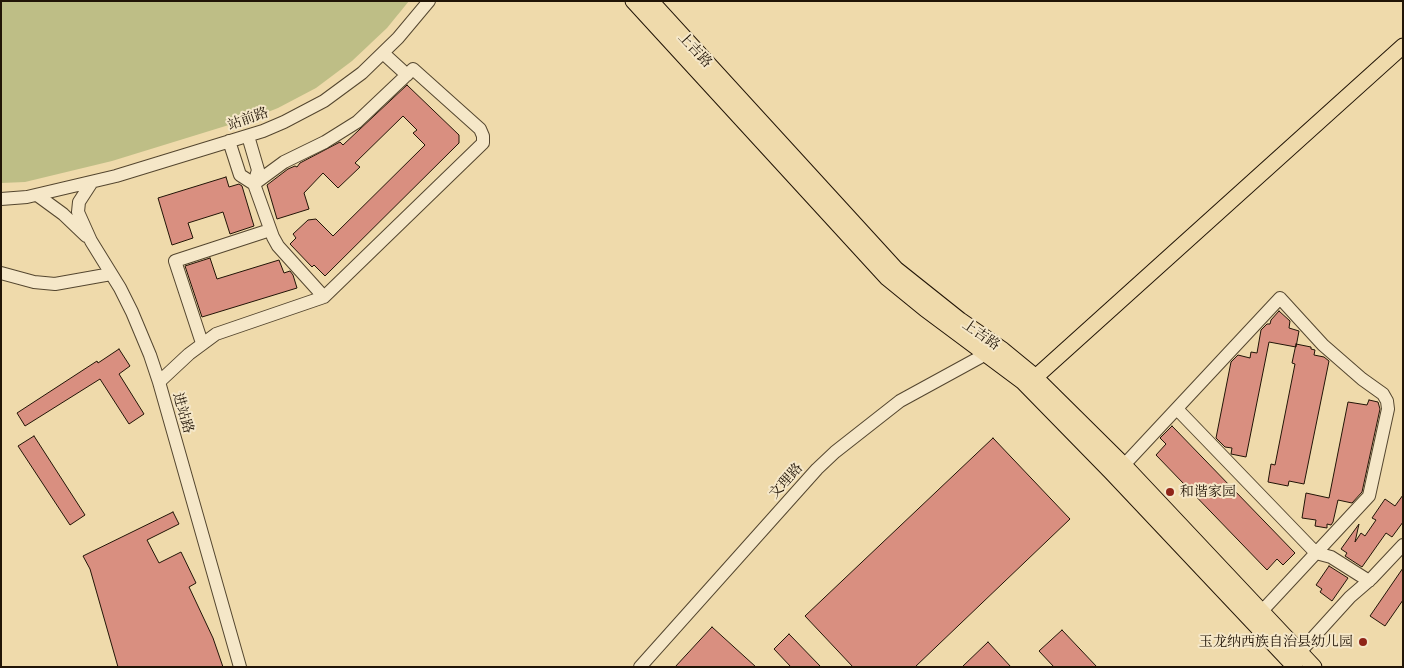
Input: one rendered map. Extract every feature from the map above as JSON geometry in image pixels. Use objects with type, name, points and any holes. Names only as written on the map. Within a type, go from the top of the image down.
[{"type":"main road","name":"上吉路","points":[[633,1],[888,278],[986,354],[1034,385],[1124,466],[1314,667]]},
{"type":"main road","name":"上吉路","points":[[651,1],[896,269],[960,320],[1018,362],[1034,385],[1111,472],[1295,667]]},
{"type":"main road","points":[[1034,385],[1403,46]]},
{"type":"main road","points":[[1034,385],[1403,59]]},
{"type":"street","name":"站前路","points":[[1,199],[37,195],[116,176],[248,136],[284,122],[324,101],[356,78],[415,20],[429,1]]},
{"type":"street","points":[[383,53],[407,75]]},
{"type":"street","points":[[159,382],[202,343],[216,334],[324,297],[483,143],[480,129],[413,69],[356,122],[325,142],[284,162],[254,184]]},
{"type":"street","points":[[248,136],[258,170],[254,184],[270,230],[278,246],[324,297]]},
{"type":"street","points":[[229,142],[240,175],[254,184]]},
{"type":"street","name":"进站路","points":[[92,182],[79,202],[78,212],[91,241],[142,333],[159,382],[240,667]]},
{"type":"street","points":[[37,195],[63,214],[91,241]]},
{"type":"street","points":[[202,343],[175,261],[270,230]]},
{"type":"street","points":[[1,273],[34,282],[55,284],[111,274]]},
{"type":"street","points":[[1124,466],[1280,298],[1323,345],[1356,374],[1383,394],[1388,408],[1370,496],[1262,611]]},
{"type":"street","name":"文理路","points":[[640,667],[810,477],[835,452],[900,401],[986,354]]},
{"type":"street","points":[[1177,409],[1316,553],[1331,557],[1369,581]]},
{"type":"street","points":[[1300,652],[1344,603],[1369,581],[1401,548]]},
{"type":"green space","points":[[1,1],[409,1],[387,28],[352,61],[316,88],[278,108],[258,116],[112,161],[25,182],[1,183]]},
{"type":"building","points":[[407,85],[459,135],[459,143],[325,276],[314,265],[312,267],[290,244],[296,238],[293,234],[308,220],[316,219],[333,236],[425,145],[413,133],[417,130],[403,116],[355,163],[360,167],[338,188],[323,173],[304,193],[309,209],[277,219],[267,185],[288,169],[297,167],[300,163],[340,142],[343,145]]},
{"type":"building","points":[[226,177],[229,187],[239,184],[242,186],[254,226],[230,234],[223,212],[188,223],[193,238],[172,245],[158,198]]},
{"type":"building","points":[[210,258],[217,279],[279,260],[284,273],[290,271],[293,275],[297,288],[202,317],[185,266]]},
{"type":"building","points":[[1279,311],[1290,321],[1289,328],[1299,331],[1296,347],[1269,342],[1246,457],[1231,454],[1232,448],[1225,447],[1216,438],[1231,362],[1238,355],[1250,358],[1251,352],[1257,353],[1261,330],[1267,324],[1270,324]]},
{"type":"building","points":[[1296,344],[1311,347],[1311,349],[1315,350],[1314,355],[1324,357],[1329,361],[1304,484],[1289,481],[1288,486],[1268,482],[1271,464],[1275,465],[1295,364],[1292,363]]},
{"type":"building","points":[[119,349],[130,366],[119,374],[144,414],[129,424],[100,379],[25,426],[17,413],[97,361],[98,363]]},
{"type":"building","points":[[1369,400],[1378,402],[1380,409],[1362,492],[1352,503],[1338,500],[1333,522],[1331,525],[1327,524],[1327,528],[1315,526],[1316,520],[1302,518],[1306,493],[1329,498],[1348,402],[1367,405]]},
{"type":"building","points":[[1172,426],[1295,553],[1283,565],[1277,559],[1267,570],[1156,455],[1166,444],[1160,438]]},
{"type":"building","points":[[34,436],[85,515],[70,525],[18,446]]},
{"type":"building","points":[[993,438],[1070,519],[915,667],[853,667],[805,616]]},
{"type":"building","points":[[1403,495],[1403,522],[1392,537],[1386,533],[1362,567],[1345,556],[1347,553],[1341,549],[1359,524],[1355,542],[1361,533],[1365,536],[1376,520],[1372,518],[1385,499],[1395,506]]},
{"type":"building","points":[[173,512],[179,524],[147,540],[159,563],[181,552],[196,583],[189,587],[213,638],[223,667],[118,667],[90,569],[83,556]]},
{"type":"building","points":[[1329,566],[1348,578],[1332,601],[1320,592],[1322,589],[1316,585]]},
{"type":"building","points":[[1403,568],[1403,600],[1385,626],[1370,616]]},
{"type":"building","points":[[712,627],[756,667],[675,667]]},
{"type":"building","points":[[1062,630],[1097,667],[1054,667],[1039,651]]},
{"type":"building","points":[[789,634],[821,667],[791,667],[774,649]]},
{"type":"building","points":[[988,642],[1011,667],[962,667]]},
{"type":"place","name":"和谐家园","points":[[1170,492]]},
{"type":"place","name":"玉龙纳西族自治县幼儿园","points":[[1363,642]]}]
